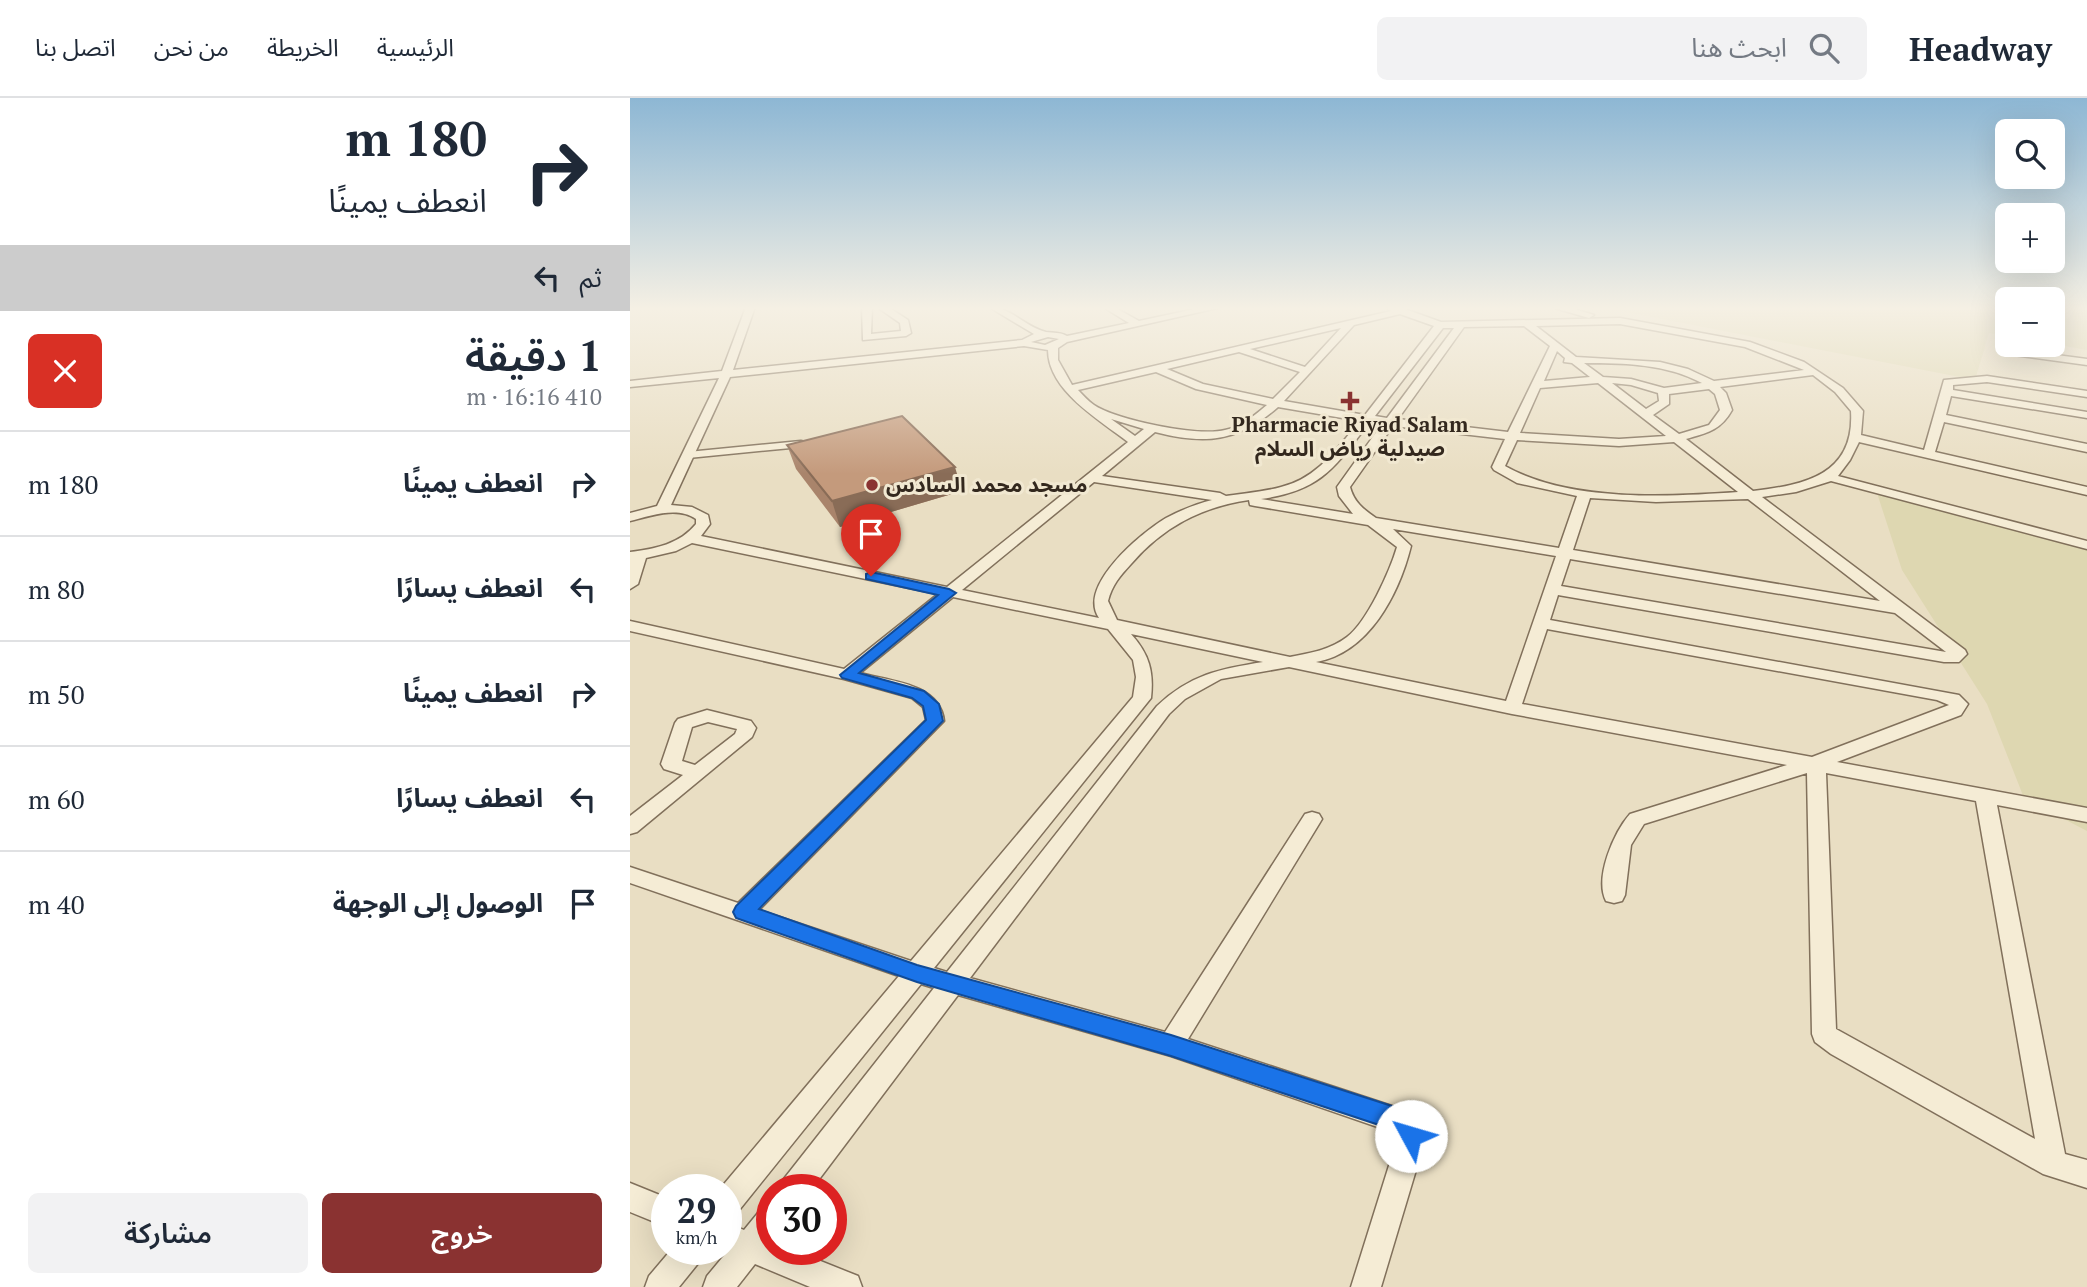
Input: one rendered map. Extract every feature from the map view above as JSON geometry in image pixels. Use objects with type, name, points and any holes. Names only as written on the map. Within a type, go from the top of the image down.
[{"type":"street","points":[[662,510],[730,362]]},
{"type":"street","points":[[630,384],[837,362]]},
{"type":"street","points":[[1056,362],[1068,389],[1135,442]]},
{"type":"street","points":[[1068,389],[1181,362]]},
{"type":"street","points":[[1281,362],[1305,370]]},
{"type":"street","points":[[1093,409],[1154,427],[1200,436],[1233,432],[1245,426],[1273,403],[1309,362]]},
{"type":"street","points":[[742,1185],[1142,698],[1147,675],[1143,661],[1125,636],[1108,623],[1102,610],[1104,587],[1136,548],[1182,513],[1233,499],[1276,493],[1312,479],[1325,470],[1417,362]]},
{"type":"street","points":[[805,1174],[1163,710],[1179,695],[1216,675],[1323,656],[1354,640],[1385,594],[1398,569],[1404,546],[1396,536],[1343,497],[1343,487],[1426,362]]},
{"type":"street","points":[[1546,362],[1498,467],[1522,481],[1585,493],[1679,500],[1754,496],[1815,483],[1829,477],[1854,437],[1857,411],[1839,390],[1815,372],[1796,362]]},
{"type":"street","points":[[1552,589],[1948,658],[1959,656],[1958,651],[1577,362]]},
{"type":"street","points":[[1157,368],[1203,387],[1273,403],[1510,437],[1603,442],[1676,437],[1712,427],[1723,416],[1726,403],[1714,385],[1685,372],[1644,362]]},
{"type":"street","points":[[1535,385],[1599,379],[1630,381],[1663,391],[1815,372]]},
{"type":"street","points":[[1929,453],[1948,382],[1987,379],[2087,394]]},
{"type":"street","points":[[1646,414],[1665,402],[1663,391]]},
{"type":"street","points":[[1947,392],[2087,415]]},
{"type":"street","points":[[1938,417],[2087,448]]},
{"type":"street","points":[[847,675],[1154,427]]},
{"type":"street","points":[[1854,437],[2087,491]]},
{"type":"street","points":[[1829,477],[2087,545]]},
{"type":"street","points":[[1091,478],[1565,552],[1904,610]]},
{"type":"street","points":[[1513,708],[1585,493]]},
{"type":"street","points":[[630,517],[662,510],[689,510],[703,518],[699,531],[690,538],[676,545],[635,555],[630,584]]},
{"type":"street","points":[[690,538],[1513,708],[2087,815]]},
{"type":"street","points":[[1541,623],[1939,695],[1954,699],[1959,704],[1955,711],[1816,763],[1637,819],[1623,839],[1616,860],[1614,895]]},
{"type":"street","points":[[630,626],[847,675],[918,694],[930,704],[935,721],[743,912]]},
{"type":"street","points":[[1816,763],[1824,1034],[1840,1046],[2053,1164],[2087,1174]]},
{"type":"street","points":[[630,827],[697,773]]},
{"type":"street","points":[[1985,795],[2053,1164]]},
{"type":"street","points":[[1171,1045],[1312,819]]},
{"type":"street","points":[[630,874],[951,984],[1171,1045],[1395,1118],[1408,1127],[1411,1140],[1366,1287]]},
{"type":"street","points":[[630,1197],[651,1206]]},
{"type":"street","points":[[742,1244],[847,1287]]},
{"type":"street","points":[[660,1287],[678,1265]]},
{"type":"street","points":[[718,1287],[728,1265]]},
{"type":"lane","points":[[688,456],[798,443],[811,447]]},
{"type":"shaded area","points":[[1885,362],[1980,362],[1975,380]]},
{"type":"shaded area","points":[[1877,493],[2087,548],[2087,831],[2024,798],[1987,704],[1902,570]]},
{"type":"building","points":[[902,416],[955,467],[832,501],[787,445]]},
{"type":"place","name":"Pharmacie Riyad Salam صيدلية رياض السلام","points":[[1350,401]]},
{"type":"place","name":"مسجد محمد السادس","points":[[872,485]]},
{"type":"route","points":[[871,576],[949,593],[847,675],[918,694],[926,699],[934,710],[935,721],[743,912],[917,973],[1171,1045],[1395,1118],[1408,1127],[1411,1136]]}]
